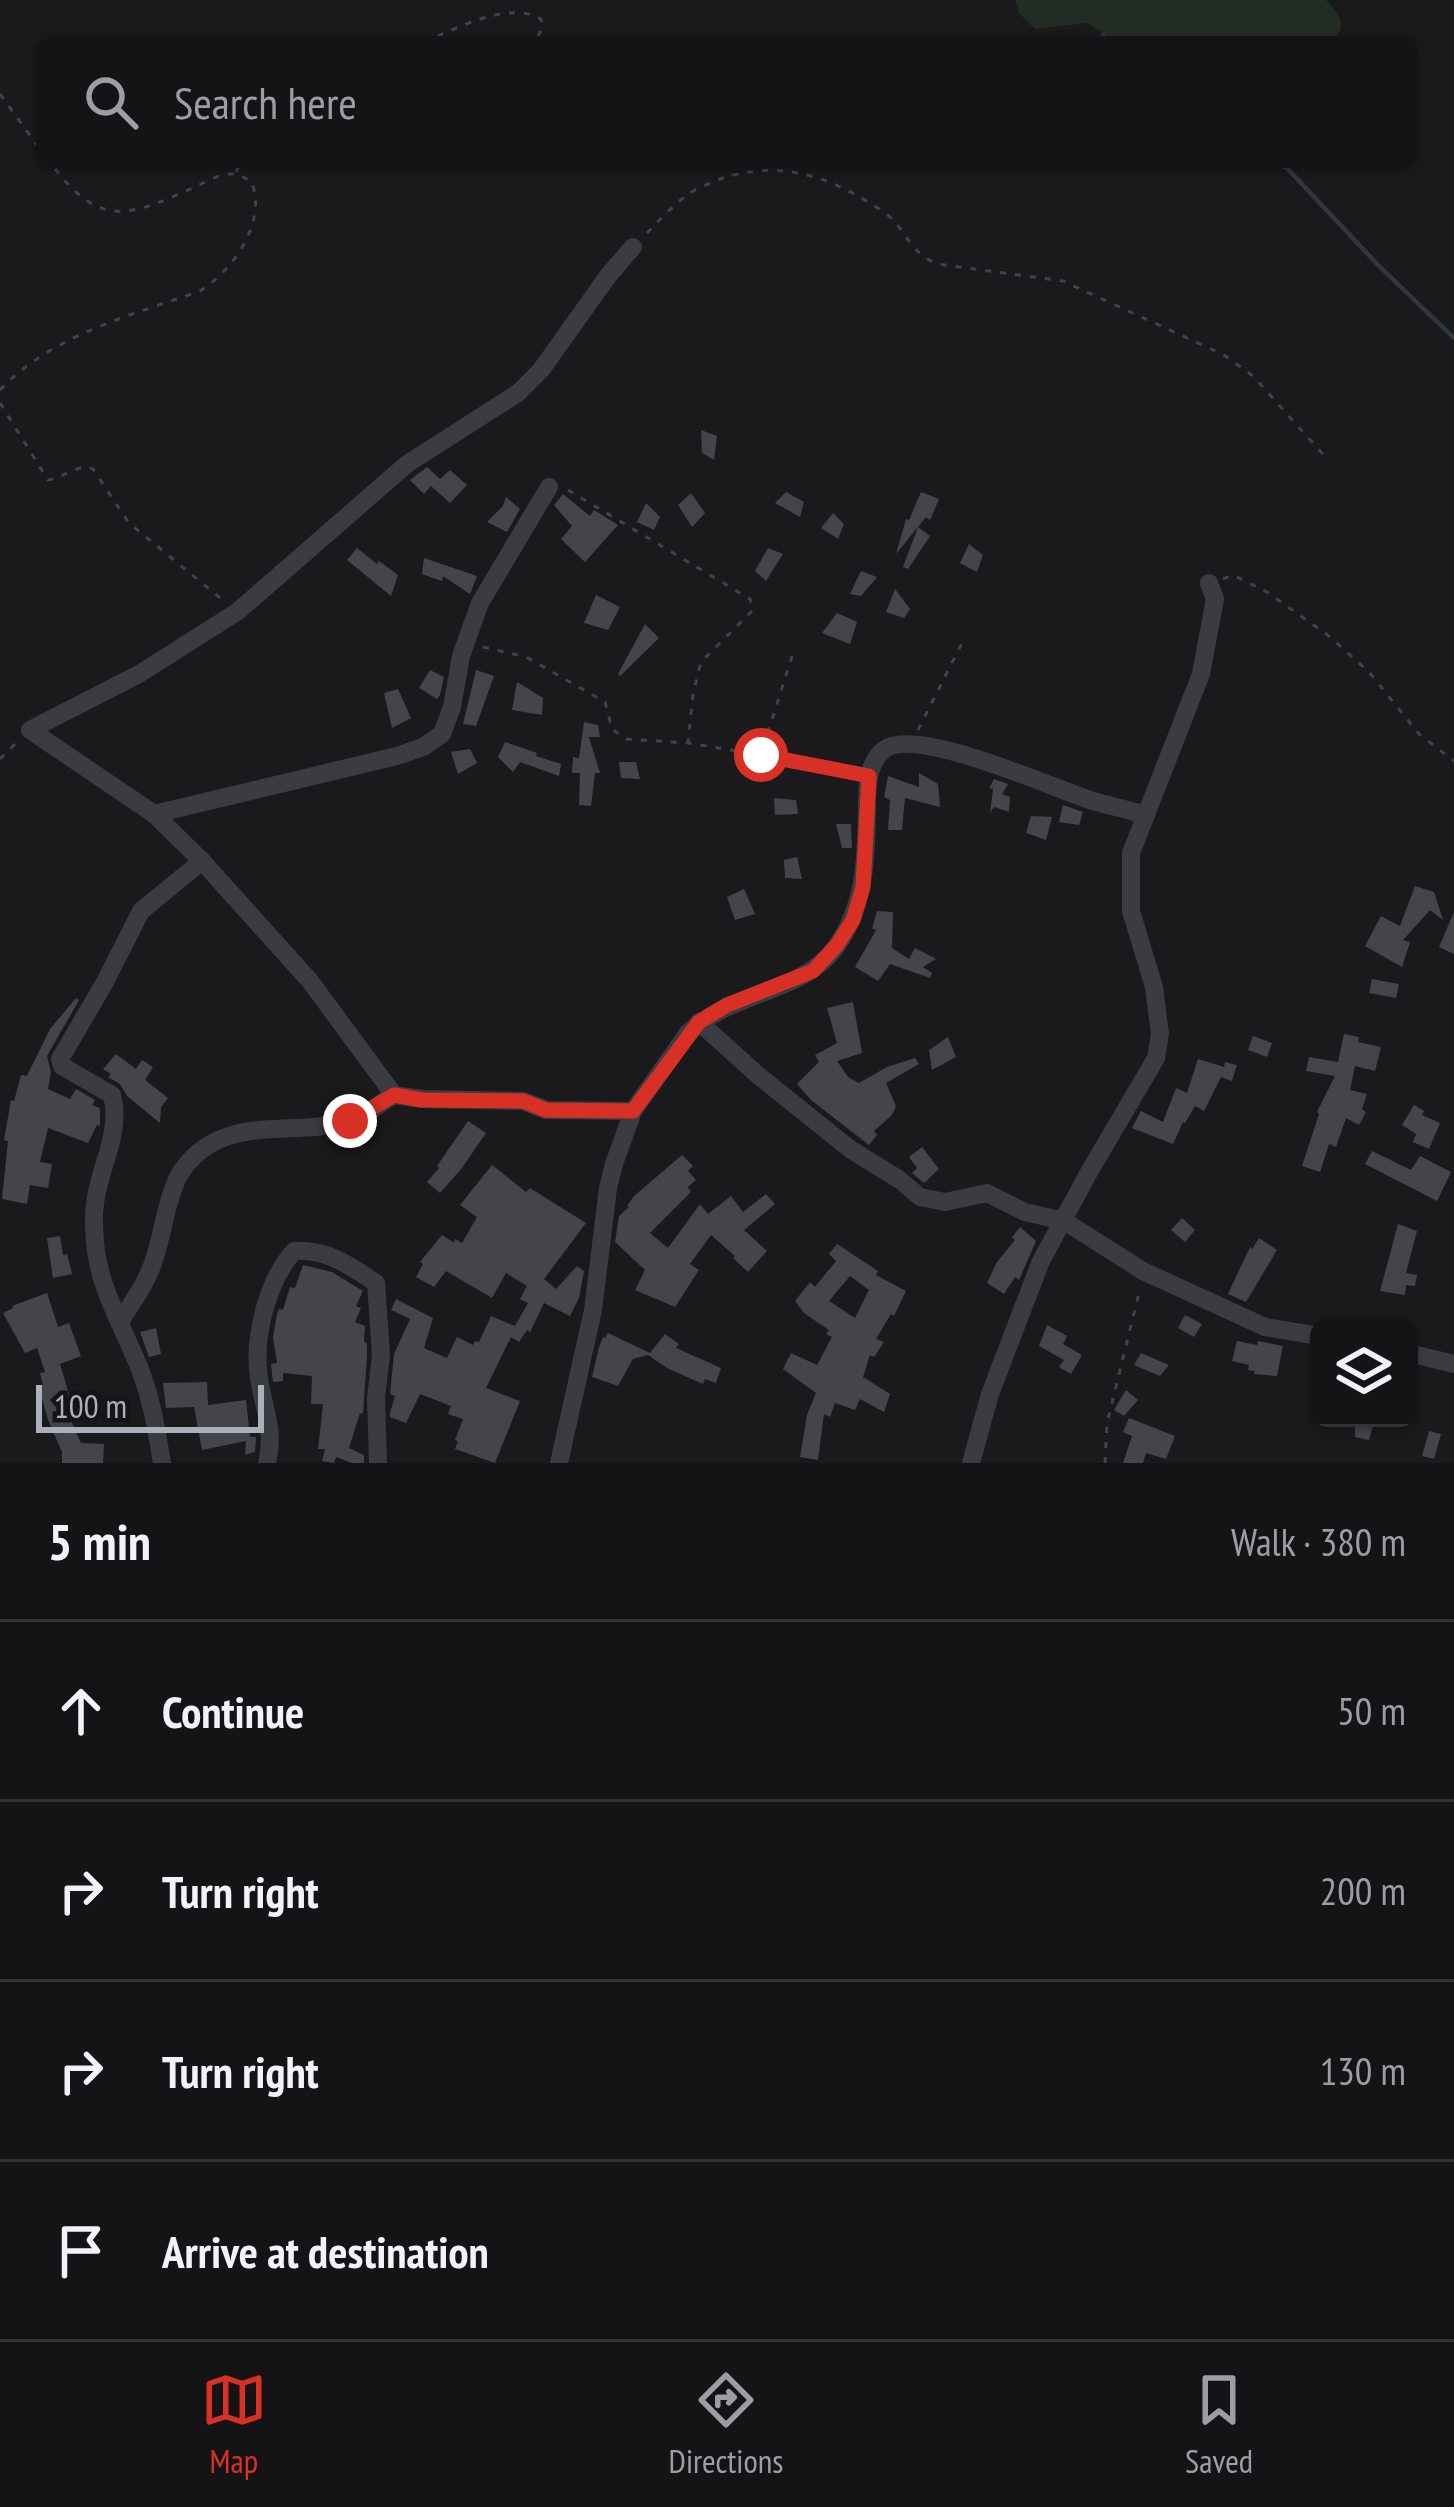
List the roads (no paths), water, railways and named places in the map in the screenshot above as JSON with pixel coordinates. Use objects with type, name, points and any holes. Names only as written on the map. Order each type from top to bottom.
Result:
[{"type":"street","points":[[394,1095],[310,982],[202,861],[154,814],[30,730],[139,674],[237,613],[406,464],[518,393],[542,370],[608,275],[633,248]]},
{"type":"street","points":[[154,814],[397,757],[442,734],[480,603],[549,487]]},
{"type":"street","points":[[971,1463],[990,1394],[1041,1261],[1156,1058],[1160,1034],[1154,987],[1131,911],[1131,853],[1201,674],[1215,599],[1210,583]]},
{"type":"street","points":[[559,1463],[593,1310],[608,1188],[633,1111],[699,1022],[727,1005],[813,971],[837,945],[853,920],[863,887],[869,776],[884,749],[912,743],[1146,815]]},
{"type":"street","points":[[162,1463],[142,1375],[108,1295],[95,1246],[95,1204],[116,1122],[115,1105],[112,1096],[62,1066],[60,1059],[141,911],[202,861]]},
{"type":"street","points":[[699,1022],[850,1149],[920,1197],[945,1202],[988,1193],[1025,1212],[1064,1221],[1143,1271],[1265,1327],[1310,1334]]},
{"type":"street","points":[[119,1322],[154,1262],[182,1170],[224,1137],[256,1129],[350,1121],[394,1095],[422,1100],[523,1101],[546,1110],[633,1111]]},
{"type":"street","points":[[267,1463],[273,1439],[257,1370],[264,1307],[283,1263],[294,1251],[315,1250],[376,1283],[381,1355],[376,1399],[378,1463]]},
{"type":"street","points":[[1418,1356],[1454,1364]]},
{"type":"waterway","points":[[1287,168],[1454,338]]}]
